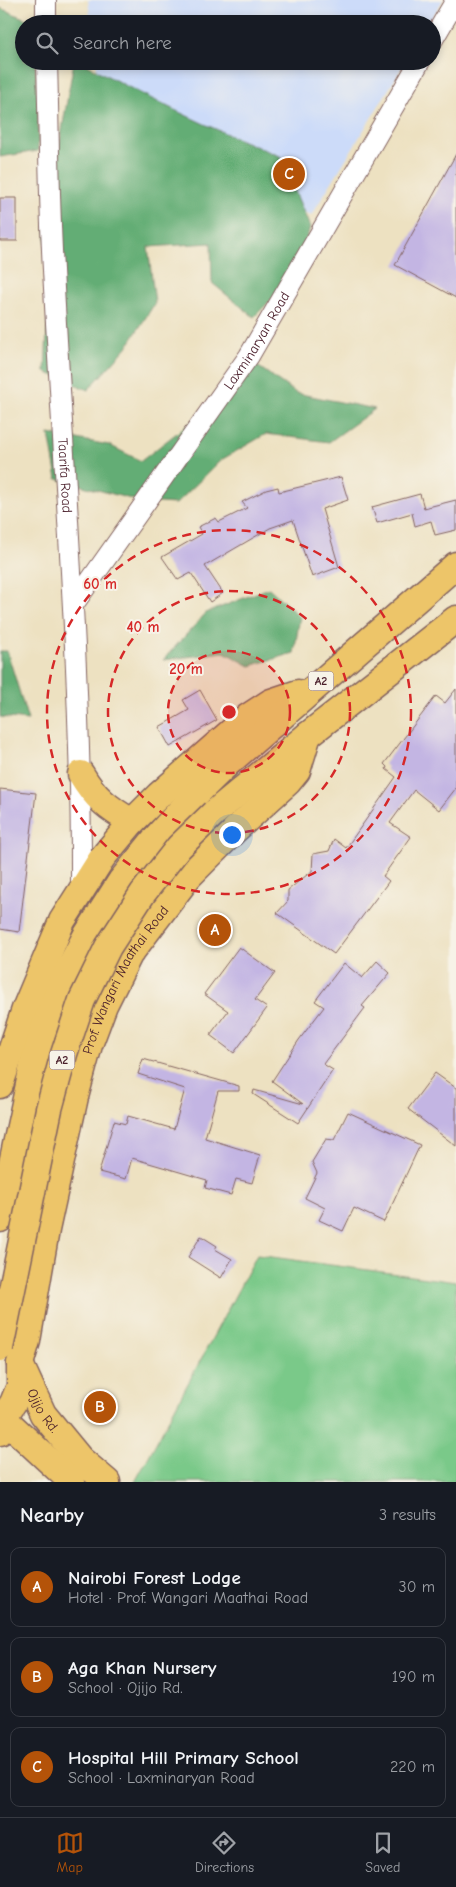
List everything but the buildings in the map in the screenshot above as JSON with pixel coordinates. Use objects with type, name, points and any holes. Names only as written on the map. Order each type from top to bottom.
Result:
[{"type":"main road","name":"A2","points":[[0,1219],[42,1031],[62,982],[86,936],[122,881],[154,839],[227,764],[456,565]]},
{"type":"main road","name":"Prof. Wangari Maathai Road","points":[[0,1348],[49,1109],[64,1054],[82,1000],[108,947],[143,893],[179,848],[214,813],[308,735],[456,619]]},
{"type":"main road","points":[[0,1085],[25,1009],[62,920],[102,858],[132,822],[159,795],[248,717],[271,702],[314,687]]},
{"type":"main road","name":"Prof. Wangari Maathai Road","points":[[20,1364],[27,1341],[46,1230],[75,1096],[89,1045],[104,1005],[129,955],[189,876],[235,830],[288,782],[297,771],[308,735]]},
{"type":"main road","points":[[81,774],[97,798],[106,806],[132,822]]},
{"type":"main road","name":"Ojijo Rd.","points":[[0,1327],[13,1343],[20,1364],[43,1414],[80,1459],[107,1482]]},
{"type":"main road","points":[[20,1364],[20,1386],[13,1403],[1,1423],[72,1482]]},
{"type":"street","points":[[46,0],[46,15]]},
{"type":"street","points":[[441,26],[456,0]]},
{"type":"street","name":"Taarifa Road","points":[[47,70],[53,268],[81,774],[81,890]]},
{"type":"street","name":"Laxminaryan Road","points":[[73,606],[249,356],[415,70]]},
{"type":"shaded area","points":[[88,0],[443,0],[434,15],[90,15]]},
{"type":"shaded area","points":[[97,70],[400,70],[311,216],[99,87]]},
{"type":"green space","points":[[0,8],[17,15],[15,15],[15,70],[36,70],[38,151],[0,157]]},
{"type":"green space","points":[[72,70],[97,70],[204,124],[280,156],[310,227],[297,274],[254,317],[212,283],[211,243],[148,247],[155,303],[127,347],[88,390],[45,372],[49,289],[45,227]]},
{"type":"green space","points":[[246,358],[296,393],[375,409],[329,442],[266,434],[221,460],[176,504],[142,502],[57,479],[49,434],[109,445],[141,461],[192,421]]},
{"type":"green space","points":[[269,588],[300,617],[294,653],[250,666],[224,652],[163,660],[206,613]]},
{"type":"green space","points":[[0,651],[7,651],[28,720],[0,717]]},
{"type":"green space","points":[[257,1255],[456,1282],[456,1482],[135,1482]]},
{"type":"place","name":"Hospital Hill Primary School","points":[[289,174]]},
{"type":"place","name":"Nairobi Forest Lodge","points":[[215,930]]},
{"type":"place","name":"Aga Khan Nursery","points":[[100,1407]]}]
